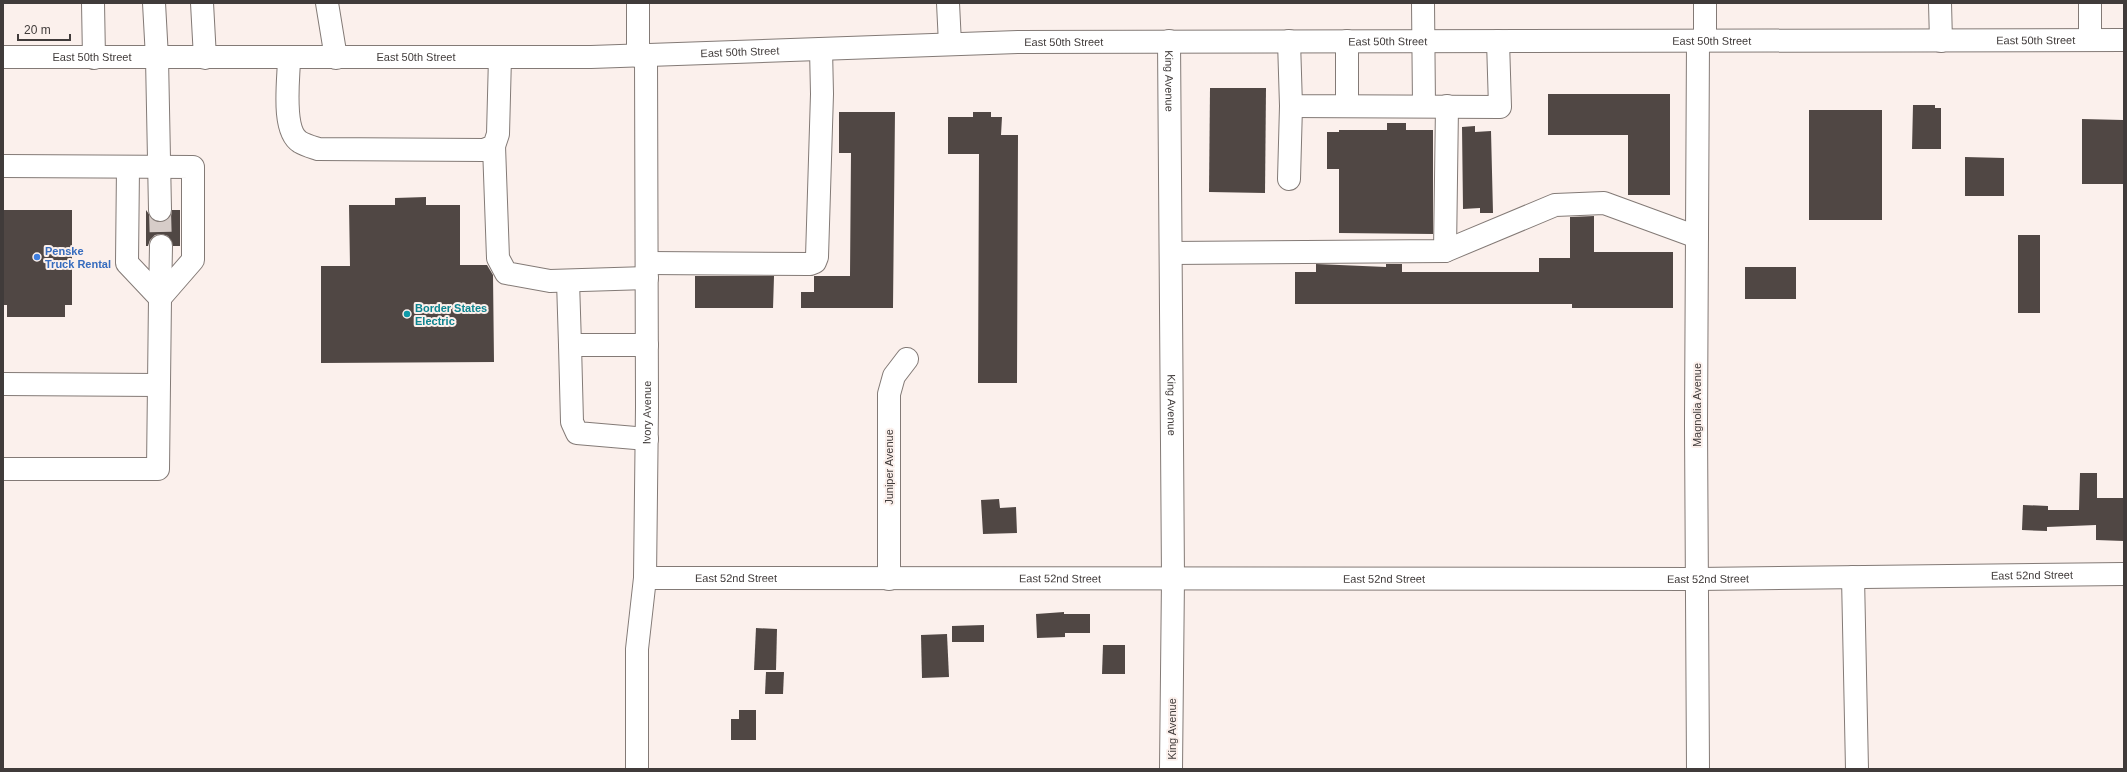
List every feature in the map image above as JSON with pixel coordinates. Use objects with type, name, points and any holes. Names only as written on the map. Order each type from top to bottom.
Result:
[{"type":"street","points":[[93,3],[94,58]]},
{"type":"street","points":[[154,3],[157,58],[160,210]]},
{"type":"street","points":[[202,3],[205,58]]},
{"type":"street","points":[[327,3],[336,58]]},
{"type":"street","name":"Ivory Avenue","points":[[637,769],[637,649],[645,578],[648,345],[642,56],[638,3]]},
{"type":"street","points":[[948,3],[950,44]]},
{"type":"street","points":[[1423,3],[1424,106]]},
{"type":"street","name":"Magnolia Avenue","points":[[1698,769],[1697,237],[1701,41],[1705,3]]},
{"type":"street","points":[[1940,3],[1940,41]]},
{"type":"street","points":[[2090,3],[2090,40]]},
{"type":"street","name":"East 50th Street","points":[[3,57],[336,58],[642,56],[950,44],[1169,41],[2124,40]]},
{"type":"street","name":"King Avenue","points":[[1169,41],[1173,578],[1172,769]]},
{"type":"street","points":[[1289,41],[1291,106],[1289,179]]},
{"type":"street","points":[[1347,41],[1347,105]]},
{"type":"street","points":[[1291,106],[1347,105],[1500,107],[1498,41]]},
{"type":"street","points":[[500,57],[498,134],[494,146],[498,258],[506,273],[550,281],[568,281],[647,271],[810,264],[816,262],[822,94],[820,49]]},
{"type":"street","points":[[289,58],[288,117],[291,132],[299,142],[318,149],[484,150],[494,146]]},
{"type":"street","points":[[1445,251],[1447,106]]},
{"type":"street","points":[[3,166],[193,167],[193,260],[160,298]]},
{"type":"street","points":[[128,167],[127,262],[160,298]]},
{"type":"street","points":[[1170,253],[1445,251],[1555,205],[1604,203],[1697,237]]},
{"type":"street","points":[[3,469],[158,469],[161,246]]},
{"type":"street","points":[[568,281],[572,422],[577,433],[647,439]]},
{"type":"street","points":[[570,345],[648,345]]},
{"type":"street","name":"Juniper Avenue","points":[[889,580],[889,394],[894,376],[907,359]]},
{"type":"street","points":[[3,384],[158,385]]},
{"type":"street","name":"East 52nd Street","points":[[645,578],[889,580],[1173,578],[1697,579],[2124,574]]},
{"type":"street","points":[[1853,577],[1857,769]]},
{"type":"building","points":[[1210,88],[1266,88],[1265,193],[1209,192]]},
{"type":"building","points":[[1548,94],[1670,94],[1670,195],[1628,195],[1628,135],[1548,135]]},
{"type":"building","points":[[1913,105],[1935,105],[1935,108],[1941,108],[1941,149],[1912,149]]},
{"type":"building","points":[[1809,110],[1882,110],[1882,220],[1809,220]]},
{"type":"building","points":[[839,112],[895,112],[893,308],[801,308],[801,292],[814,292],[814,276],[850,276],[851,153],[839,153]]},
{"type":"building","points":[[973,112],[991,112],[991,117],[1002,117],[1001,135],[1018,135],[1017,383],[978,383],[979,154],[948,154],[948,117],[973,117]]},
{"type":"building","points":[[2082,119],[2123,120],[2123,184],[2082,184]]},
{"type":"building","points":[[1387,123],[1406,123],[1406,130],[1433,130],[1433,234],[1339,233],[1339,169],[1327,169],[1327,132],[1339,132],[1339,130],[1387,130]]},
{"type":"building","points":[[1475,126],[1475,132],[1491,131],[1493,213],[1480,213],[1480,208],[1463,209],[1462,127]]},
{"type":"building","points":[[1965,157],[2004,158],[2004,196],[1965,196]]},
{"type":"building","name":"Border States Electric","points":[[426,197],[426,205],[460,205],[460,265],[487,265],[493,275],[494,362],[321,363],[321,266],[350,266],[349,205],[395,205],[395,198]]},
{"type":"building","name":"Penske Truck Rental","points":[[3,210],[72,210],[72,305],[65,305],[65,317],[7,317],[7,305],[3,305]]},
{"type":"building","points":[[146,210],[154,221],[160,222],[167,220],[171,216],[172,210],[180,210],[180,246],[173,246],[168,236],[161,234],[155,235],[150,240],[148,246],[146,246]]},
{"type":"building","points":[[1594,216],[1594,252],[1673,252],[1673,308],[1572,308],[1572,304],[1295,304],[1295,272],[1316,272],[1316,264],[1386,267],[1386,264],[1402,264],[1402,272],[1539,272],[1539,258],[1570,258],[1570,217]]},
{"type":"building","points":[[2018,235],[2040,235],[2040,313],[2018,313]]},
{"type":"building","points":[[1745,267],[1796,267],[1796,299],[1745,299]]},
{"type":"building","points":[[695,276],[774,276],[773,308],[695,308]]},
{"type":"building","points":[[2080,473],[2097,473],[2097,498],[2124,498],[2124,541],[2096,540],[2096,525],[2047,527],[2047,531],[2022,530],[2023,505],[2048,506],[2048,510],[2079,510]]},
{"type":"building","points":[[999,499],[1000,508],[1016,507],[1017,533],[983,534],[981,500]]},
{"type":"building","points":[[1064,612],[1064,614],[1090,614],[1090,633],[1065,633],[1065,637],[1037,638],[1036,614]]},
{"type":"building","points":[[984,625],[984,642],[952,642],[952,626]]},
{"type":"building","points":[[756,628],[777,629],[776,670],[754,670]]},
{"type":"building","points":[[947,634],[949,677],[922,678],[921,635]]},
{"type":"building","points":[[1103,645],[1125,645],[1125,674],[1102,674]]},
{"type":"building","points":[[766,672],[784,672],[783,694],[765,694]]},
{"type":"building","points":[[739,710],[756,710],[756,740],[731,740],[731,719],[739,719]]},
{"type":"tunnel","points":[[160,210],[161,246]]},
{"type":"place","name":"Penske Truck Rental","points":[[37,257]]},
{"type":"place","name":"Border States Electric","points":[[407,314]]}]
